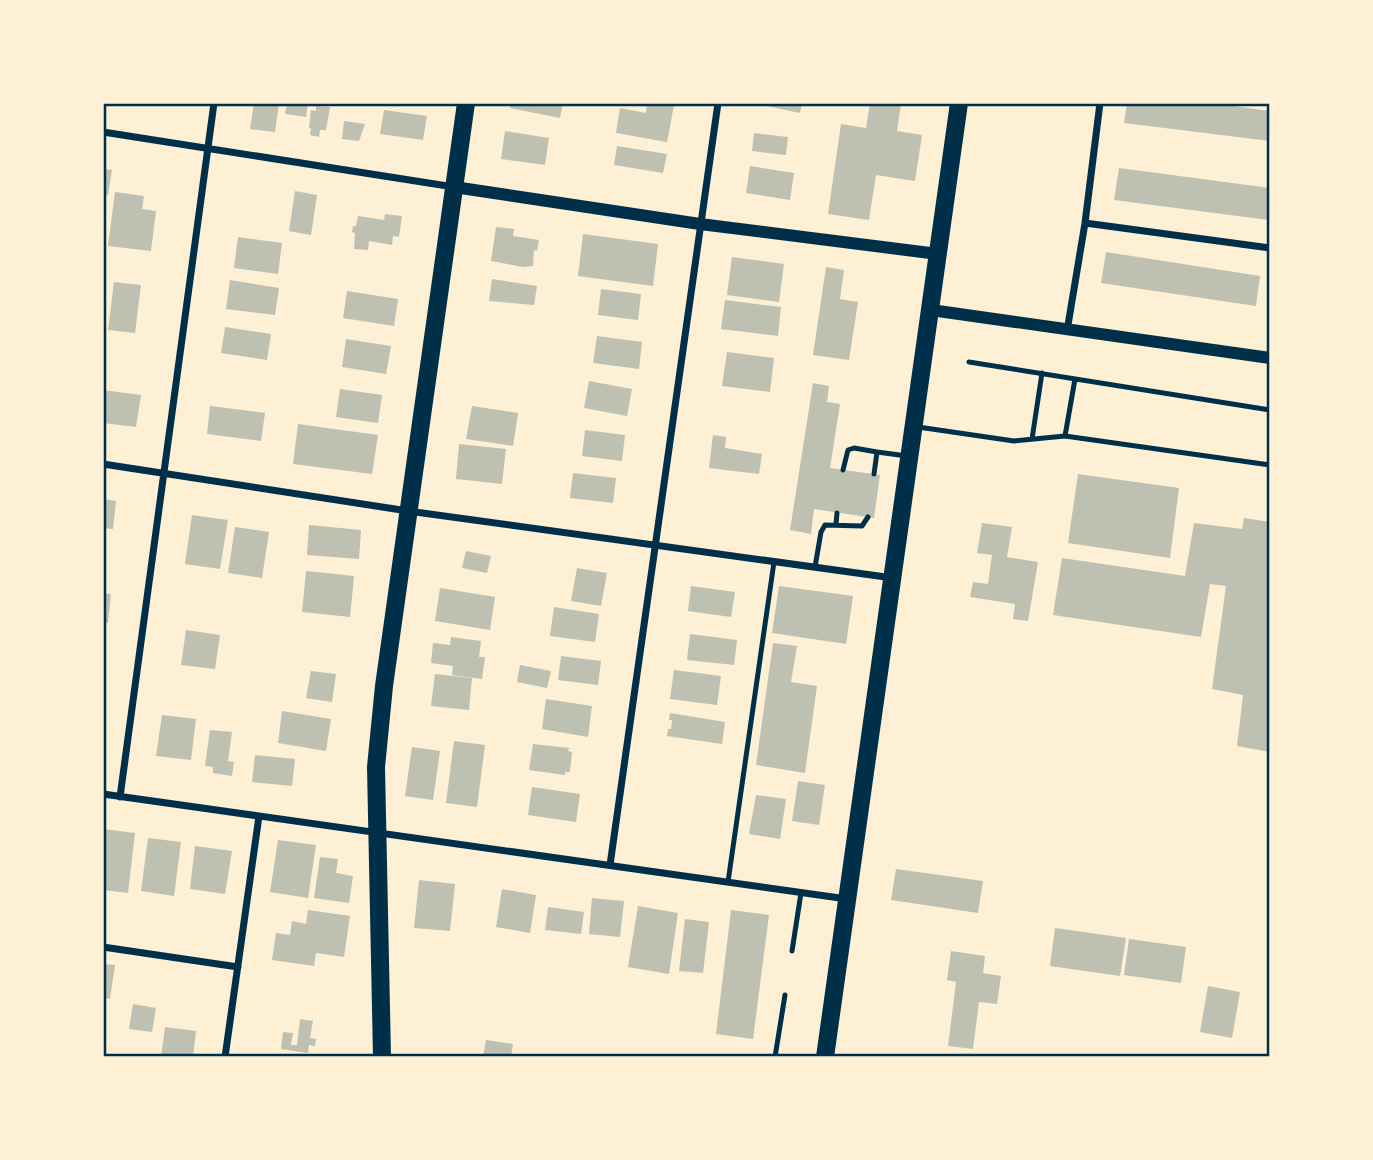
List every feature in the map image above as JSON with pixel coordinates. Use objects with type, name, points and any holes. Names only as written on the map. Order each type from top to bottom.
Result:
[{"type":"main road","points":[[382,1057],[377,754],[408,510],[466,103]]},
{"type":"main road","points":[[825,1057],[959,103]]},
{"type":"street","points":[[120,797],[214,103]]},
{"type":"street","points":[[611,865],[718,103]]},
{"type":"street","points":[[1066,331],[1086,223],[1100,103]]},
{"type":"street","points":[[103,132],[700,224],[938,254]]},
{"type":"street","points":[[1086,223],[1270,248]]},
{"type":"street","points":[[931,310],[1270,358]]},
{"type":"street","points":[[103,464],[894,578]]},
{"type":"street","points":[[103,794],[848,899]]},
{"type":"street","points":[[225,1057],[259,816]]},
{"type":"street","points":[[103,947],[238,967]]},
{"type":"lane","points":[[969,362],[1270,410]]},
{"type":"lane","points":[[1032,439],[1042,373]]},
{"type":"lane","points":[[1066,436],[1075,379]]},
{"type":"lane","points":[[915,426],[1014,441],[1066,436],[1270,464]]},
{"type":"lane","points":[[844,470],[848,450],[854,448],[910,457]]},
{"type":"lane","points":[[874,474],[877,452]]},
{"type":"lane","points":[[836,524],[837,513]]},
{"type":"lane","points":[[815,567],[821,532],[825,526],[862,526],[868,517]]},
{"type":"lane","points":[[728,882],[774,562]]},
{"type":"lane","points":[[792,951],[801,893]]},
{"type":"lane","points":[[775,1057],[785,995]]},
{"type":"building","points":[[254,103],[279,103],[275,132],[250,129]]},
{"type":"building","points":[[287,103],[308,103],[306,117],[285,114]]},
{"type":"building","points":[[511,103],[563,103],[560,118],[510,108]]},
{"type":"building","points":[[647,103],[674,105],[667,142],[616,133],[620,108],[646,113]]},
{"type":"building","points":[[752,103],[802,103],[800,113]]},
{"type":"building","points":[[870,103],[901,103],[897,131],[922,135],[915,181],[876,175],[869,220],[828,214],[841,124],[866,128]]},
{"type":"building","points":[[1127,103],[1211,103],[1270,111],[1270,141],[1124,123]]},
{"type":"building","points":[[316,106],[330,107],[326,130],[320,130],[319,137],[310,135],[309,128],[311,110],[316,111]]},
{"type":"building","points":[[384,110],[427,116],[423,140],[380,134]]},
{"type":"building","points":[[344,121],[365,124],[359,141],[342,139]]},
{"type":"building","points":[[505,131],[549,138],[545,165],[501,159]]},
{"type":"building","points":[[754,133],[788,137],[786,155],[752,151]]},
{"type":"building","points":[[617,146],[667,154],[663,173],[614,165]]},
{"type":"building","points":[[750,166],[794,173],[790,200],[746,193]]},
{"type":"building","points":[[1119,168],[1270,188],[1269,220],[1114,200]]},
{"type":"building","points":[[103,169],[112,170],[108,195],[103,195]]},
{"type":"building","points":[[295,191],[317,195],[311,235],[289,231]]},
{"type":"building","points":[[115,192],[144,196],[142,209],[156,211],[151,251],[108,246]]},
{"type":"building","points":[[385,214],[402,216],[399,237],[393,236],[392,245],[369,241],[368,250],[354,249],[355,233],[352,232],[358,216],[384,220]]},
{"type":"building","points":[[496,227],[514,229],[513,236],[539,240],[537,251],[534,250],[533,266],[523,267],[491,261]]},
{"type":"building","points":[[583,234],[658,244],[653,286],[578,276]]},
{"type":"building","points":[[238,237],[282,243],[278,274],[234,268]]},
{"type":"building","points":[[1106,252],[1260,276],[1256,306],[1101,283]]},
{"type":"building","points":[[732,257],[784,264],[779,302],[727,295]]},
{"type":"building","points":[[826,267],[844,270],[840,299],[858,302],[849,360],[813,355]]},
{"type":"building","points":[[492,279],[537,286],[534,305],[489,301]]},
{"type":"building","points":[[230,280],[279,288],[275,315],[226,309]]},
{"type":"building","points":[[114,282],[141,285],[135,333],[108,330]]},
{"type":"building","points":[[601,289],[641,294],[638,320],[598,315]]},
{"type":"building","points":[[347,291],[398,299],[394,326],[343,318]]},
{"type":"building","points":[[725,300],[781,307],[778,336],[721,329]]},
{"type":"building","points":[[225,327],[271,334],[267,360],[221,353]]},
{"type":"building","points":[[597,336],[642,342],[639,369],[593,363]]},
{"type":"building","points":[[346,339],[391,346],[386,374],[342,367]]},
{"type":"building","points":[[727,352],[774,358],[770,392],[722,386]]},
{"type":"building","points":[[589,381],[632,389],[627,416],[584,408]]},
{"type":"building","points":[[813,383],[829,386],[827,402],[840,404],[830,468],[880,475],[874,518],[814,509],[811,534],[790,530]]},
{"type":"building","points":[[340,389],[382,395],[378,423],[336,417]]},
{"type":"building","points":[[103,390],[141,395],[136,427],[103,423]]},
{"type":"building","points":[[210,406],[265,413],[261,441],[207,434]]},
{"type":"building","points":[[472,406],[518,413],[513,446],[466,439]]},
{"type":"building","points":[[298,424],[378,435],[372,474],[293,464]]},
{"type":"building","points":[[585,430],[625,435],[622,461],[582,456]]},
{"type":"building","points":[[713,435],[726,437],[725,448],[762,454],[759,474],[709,468]]},
{"type":"building","points":[[459,444],[506,449],[502,484],[456,479]]},
{"type":"building","points":[[573,473],[616,478],[613,503],[570,498]]},
{"type":"building","points":[[1078,474],[1179,488],[1170,558],[1068,543]]},
{"type":"building","points":[[103,499],[116,501],[113,529],[103,528]]},
{"type":"building","points":[[192,515],[228,520],[220,569],[185,564]]},
{"type":"building","points":[[1244,518],[1270,522],[1270,752],[1237,746],[1243,695],[1212,689],[1226,586],[1210,584],[1201,637],[1053,615],[1062,558],[1185,576],[1194,523],[1242,529]]},
{"type":"building","points":[[982,523],[1012,527],[1007,557],[1038,562],[1028,621],[1013,619],[1015,604],[970,597],[973,582],[988,584],[992,555],[977,553]]},
{"type":"building","points":[[309,525],[361,530],[359,559],[307,555]]},
{"type":"building","points":[[235,527],[269,532],[262,578],[228,573]]},
{"type":"building","points":[[466,551],[491,556],[487,573],[462,568]]},
{"type":"building","points":[[577,568],[607,573],[601,606],[571,601]]},
{"type":"building","points":[[306,571],[354,576],[350,617],[302,612]]},
{"type":"building","points":[[691,586],[735,592],[731,617],[688,611]]},
{"type":"building","points":[[779,586],[853,596],[846,644],[772,633]]},
{"type":"building","points":[[440,588],[495,597],[490,630],[435,621]]},
{"type":"building","points":[[103,593],[111,594],[108,623],[103,622]]},
{"type":"building","points":[[554,607],[599,614],[595,642],[550,636]]},
{"type":"building","points":[[186,630],[220,635],[215,669],[181,665]]},
{"type":"building","points":[[690,634],[737,640],[734,665],[687,660]]},
{"type":"building","points":[[451,637],[481,641],[479,657],[485,657],[482,679],[452,675],[453,666],[431,663],[433,643],[450,645]]},
{"type":"building","points":[[773,643],[797,646],[791,682],[817,686],[805,773],[756,765]]},
{"type":"building","points":[[561,656],[601,661],[598,685],[558,680]]},
{"type":"building","points":[[520,665],[551,671],[547,688],[517,682]]},
{"type":"building","points":[[674,670],[721,676],[717,705],[670,699]]},
{"type":"building","points":[[311,671],[336,674],[332,702],[306,698]]},
{"type":"building","points":[[435,674],[472,678],[469,710],[431,706]]},
{"type":"building","points":[[546,699],[592,706],[588,737],[542,729]]},
{"type":"building","points":[[282,711],[331,719],[326,751],[278,743]]},
{"type":"building","points":[[670,713],[725,722],[722,744],[667,736],[668,729],[671,729]]},
{"type":"building","points":[[162,715],[196,719],[191,760],[156,756]]},
{"type":"building","points":[[210,730],[232,732],[228,761],[234,762],[232,776],[213,773],[213,767],[205,766]]},
{"type":"building","points":[[454,741],[485,745],[477,807],[446,803]]},
{"type":"building","points":[[533,744],[569,748],[568,751],[572,752],[570,772],[565,772],[565,775],[529,770]]},
{"type":"building","points":[[412,747],[440,751],[433,800],[405,796]]},
{"type":"building","points":[[255,755],[295,759],[292,786],[252,782]]},
{"type":"building","points":[[798,781],[825,785],[819,825],[792,821]]},
{"type":"building","points":[[532,787],[580,794],[576,822],[528,815]]},
{"type":"building","points":[[756,795],[786,799],[780,839],[749,834]]},
{"type":"building","points":[[103,829],[135,833],[128,893],[103,890]]},
{"type":"building","points":[[148,838],[181,842],[174,896],[141,891]]},
{"type":"building","points":[[278,840],[316,845],[308,898],[270,892]]},
{"type":"building","points":[[195,846],[232,851],[225,894],[190,889]]},
{"type":"building","points":[[320,857],[338,859],[336,873],[353,876],[349,903],[314,898]]},
{"type":"building","points":[[896,869],[983,881],[978,913],[891,900]]},
{"type":"building","points":[[419,880],[455,884],[450,931],[414,928]]},
{"type":"building","points":[[502,889],[536,895],[530,933],[496,927]]},
{"type":"building","points":[[592,898],[624,901],[620,937],[589,934]]},
{"type":"building","points":[[638,906],[678,913],[669,974],[628,967]]},
{"type":"building","points":[[548,907],[584,912],[581,934],[545,930]]},
{"type":"building","points":[[308,910],[350,916],[344,957],[316,953],[314,966],[272,960],[276,933],[290,935],[292,921],[306,924]]},
{"type":"building","points":[[731,910],[769,915],[753,1039],[716,1034]]},
{"type":"building","points":[[685,919],[709,922],[703,973],[679,971]]},
{"type":"building","points":[[1055,928],[1126,938],[1120,976],[1050,966]]},
{"type":"building","points":[[1129,939],[1186,947],[1181,983],[1124,975]]},
{"type":"building","points":[[951,951],[985,956],[983,973],[1001,976],[997,1004],[979,1002],[973,1049],[948,1046],[956,982],[947,980]]},
{"type":"building","points":[[103,964],[115,965],[110,999],[103,998]]},
{"type":"building","points":[[1208,986],[1240,992],[1232,1038],[1200,1032]]},
{"type":"building","points":[[133,1004],[156,1008],[152,1032],[129,1029]]},
{"type":"building","points":[[300,1019],[313,1021],[310,1038],[316,1039],[315,1046],[309,1045],[308,1053],[281,1049],[283,1032],[293,1033],[291,1045],[297,1045]]},
{"type":"building","points":[[165,1027],[196,1031],[193,1057],[161,1057]]},
{"type":"building","points":[[486,1040],[513,1044],[511,1057],[483,1057]]}]
